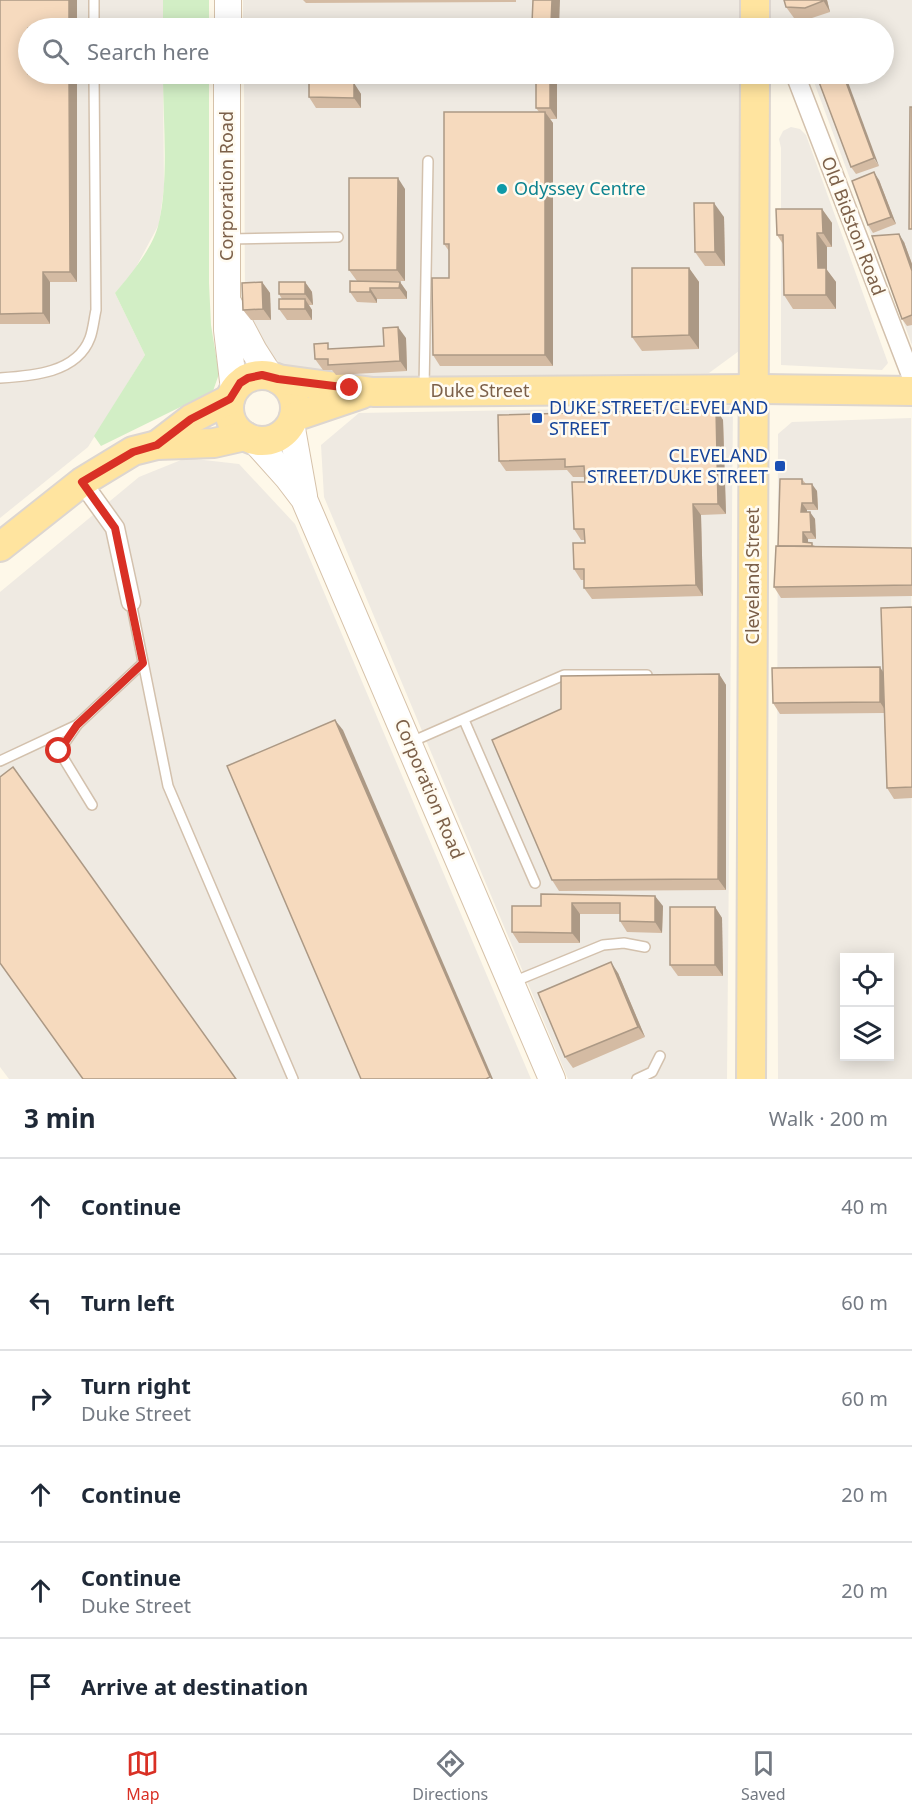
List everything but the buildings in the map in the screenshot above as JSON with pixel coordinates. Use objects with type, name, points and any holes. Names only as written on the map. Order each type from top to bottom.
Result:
[{"type":"main road","points":[[228,0],[228,18]]},
{"type":"main road","points":[[755,0],[755,18]]},
{"type":"main road","name":"Corporation Road","points":[[227,84],[227,330],[232,395]]},
{"type":"main road","name":"Cleveland Street","points":[[751,1079],[755,84]]},
{"type":"main road","name":"Corporation Road","points":[[227,298],[254,351],[274,377]]},
{"type":"main road","points":[[0,547],[82,482],[133,452],[157,445],[214,443],[249,437],[262,440],[274,438],[283,433],[292,420],[295,407],[292,394],[286,385],[274,377],[248,378],[232,395],[191,419],[157,445]]},
{"type":"main road","name":"Duke Street","points":[[274,377],[373,392],[754,389],[912,392]]},
{"type":"main road","name":"Duke Street","points":[[292,420],[345,399],[373,392]]},
{"type":"main road","points":[[232,395],[229,409],[232,420],[238,429],[249,437]]},
{"type":"main road","name":"Corporation Road","points":[[292,420],[304,500]]},
{"type":"main road","name":"Corporation Road","points":[[249,437],[288,478],[304,500],[552,1079]]},
{"type":"street","name":"Old Bidston Road","points":[[799,84],[912,378]]},
{"type":"street","points":[[82,482],[115,528],[131,602]]},
{"type":"lane","points":[[94,0],[94,18]]},
{"type":"lane","points":[[0,378],[28,377],[57,369],[78,358],[90,339],[96,310],[94,84]]},
{"type":"lane","points":[[424,392],[428,161]]},
{"type":"lane","points":[[227,239],[338,237]]},
{"type":"lane","points":[[131,602],[168,786],[293,1079]]},
{"type":"lane","points":[[92,805],[59,751],[77,725],[143,663]]},
{"type":"lane","points":[[409,743],[564,675],[661,675]]},
{"type":"lane","points":[[464,720],[535,883]]},
{"type":"lane","points":[[0,761],[77,725]]},
{"type":"lane","points":[[511,983],[603,945],[624,943],[645,947]]},
{"type":"lane","points":[[637,1079],[652,1072],[660,1056]]},
{"type":"shaded area","points":[[0,0],[163,0],[163,18],[18,18],[18,84],[163,84],[164,188],[159,224],[134,271],[115,293],[145,355],[88,447],[0,518]]},
{"type":"shaded area","points":[[243,0],[739,0],[739,18],[243,18]]},
{"type":"shaded area","points":[[768,0],[912,0],[912,345],[815,84],[894,84],[894,18],[767,18]]},
{"type":"shaded area","points":[[244,84],[739,84],[739,351],[709,373],[322,379],[287,368],[270,355],[245,307]]},
{"type":"shaded area","points":[[791,127],[800,129],[806,135],[888,363],[882,370],[781,365],[781,148],[779,139],[783,131]]},
{"type":"shaded area","points":[[733,406],[727,1079],[568,1079],[324,497],[321,445],[359,413]]},
{"type":"shaded area","points":[[911,418],[912,1079],[778,1079],[778,434],[792,422]]},
{"type":"shaded area","points":[[186,458],[239,464],[295,524],[531,1079],[9,1079],[0,1067],[0,592],[139,477]]},
{"type":"green space","points":[[163,0],[209,0],[209,18],[163,18]]},
{"type":"green space","points":[[163,84],[209,84],[209,283],[211,325],[219,374],[213,391],[101,446],[94,436],[145,355],[115,293],[135,269],[156,231],[162,205],[165,168]]},
{"type":"place","name":"Odyssey Centre","points":[[502,189]]},
{"type":"place","name":"DUKE STREET/CLEVELAND STREET","points":[[537,418]]},
{"type":"place","name":"CLEVELAND STREET/DUKE STREET","points":[[780,466]]},
{"type":"route","points":[[59,751],[77,725],[143,663],[115,528],[82,482],[133,452],[157,445],[191,419],[230,399],[234,390],[248,378],[270,375],[278,379],[350,388]]}]
